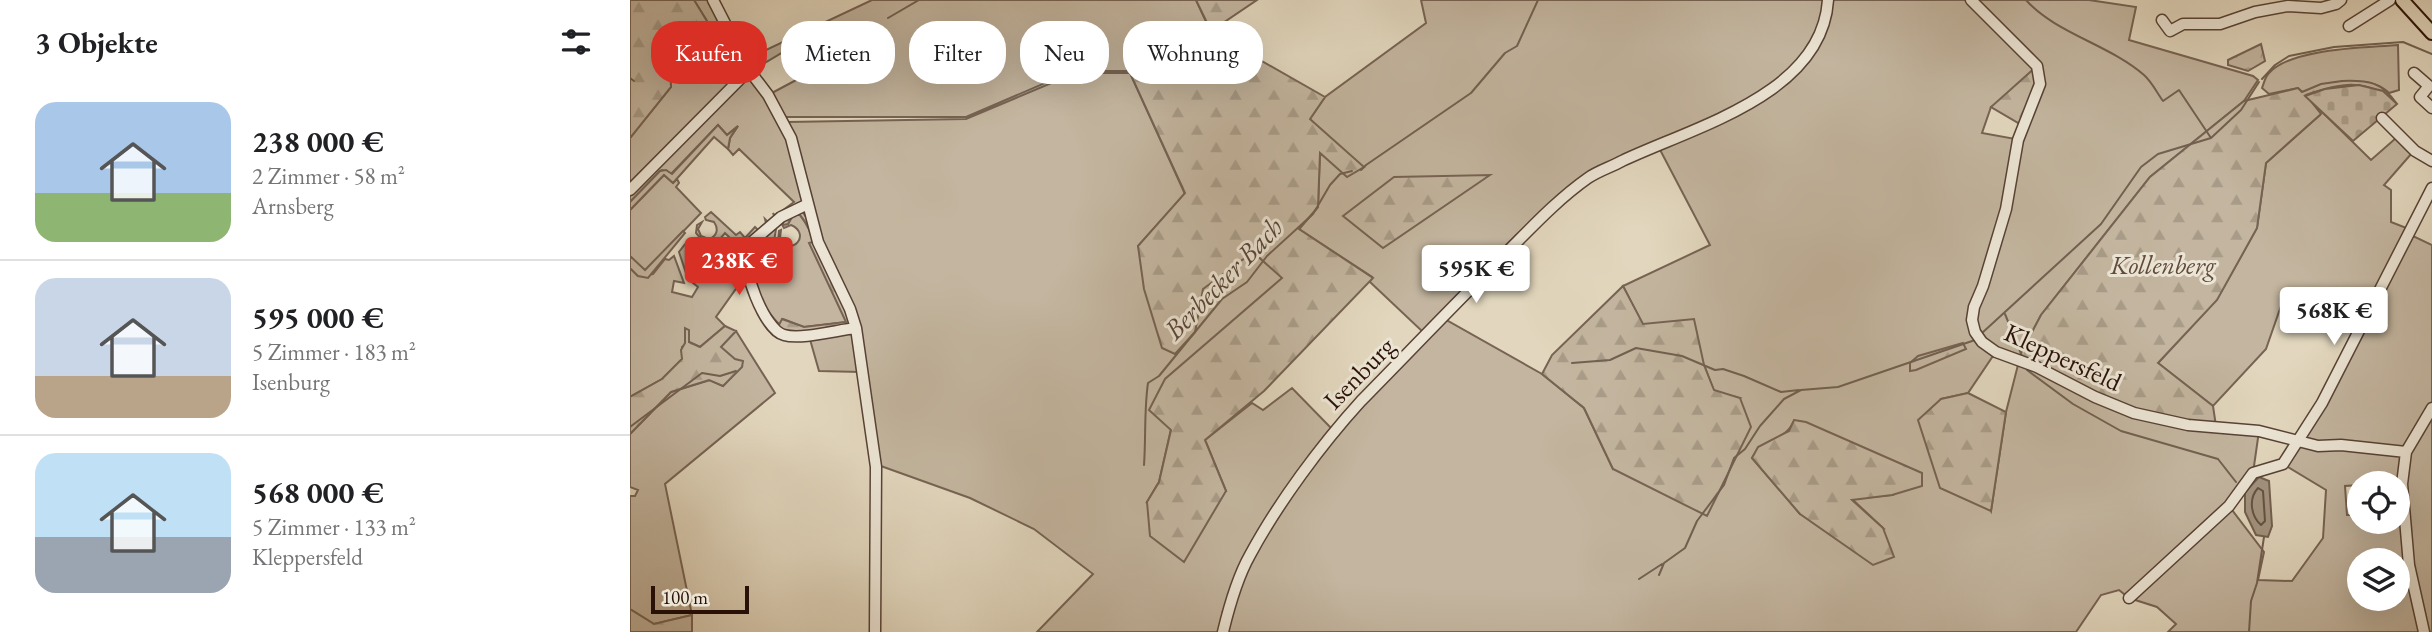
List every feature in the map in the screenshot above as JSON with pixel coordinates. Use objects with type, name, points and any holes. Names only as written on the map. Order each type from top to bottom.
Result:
[{"type":"main road","points":[[2402,0],[2432,33]]},
{"type":"street","points":[[713,0],[724,21]]},
{"type":"street","name":"Isenburg","points":[[1223,632],[1227,614],[1249,557],[1298,480],[1334,431],[1530,230],[1590,177],[1765,95],[1802,64],[1817,40],[1827,15],[1828,0]]},
{"type":"street","name":"Kleppersfeld","points":[[1971,0],[2036,66],[2040,84],[2018,139],[2006,209],[1974,307],[1972,320],[1975,332],[1982,342],[1996,352],[2037,367],[2095,397],[2134,413],[2188,425],[2259,431],[2318,446],[2353,446],[2406,452]]},
{"type":"street","points":[[2162,20],[2170,31],[2183,24],[2220,24],[2255,12],[2288,6],[2321,8],[2341,0]]},
{"type":"street","points":[[2348,26],[2390,0]]},
{"type":"street","points":[[2414,73],[2430,86],[2420,97],[2432,108]]},
{"type":"street","points":[[630,190],[735,84]]},
{"type":"street","points":[[760,84],[787,128],[823,256],[847,302],[856,328],[876,467],[875,632]]},
{"type":"street","points":[[2382,118],[2415,151],[2432,161]]},
{"type":"street","points":[[2129,598],[2229,506],[2253,473],[2283,464],[2322,403],[2432,188]]},
{"type":"street","points":[[808,204],[781,217],[746,247],[745,261],[750,284],[773,328],[780,335],[856,328]]},
{"type":"street","points":[[2424,632],[2405,542],[2402,484],[2406,452],[2432,408]]},
{"type":"green space","points":[[630,0],[694,0],[707,21],[651,21],[651,84],[671,84],[671,87],[630,138]]},
{"type":"green space","points":[[694,0],[710,0],[721,21],[707,21]]},
{"type":"green space","points":[[872,0],[1196,0],[1206,21],[1123,21],[1123,71],[1109,71],[1109,21],[1020,21],[1020,84],[1043,84],[966,117],[784,117],[770,94],[789,84],[895,84],[895,21],[828,21]]},
{"type":"green space","points":[[1196,0],[1257,0],[1226,21],[1206,21]]},
{"type":"green space","points":[[1421,0],[2089,0],[2136,7],[2129,40],[2253,76],[2258,80],[2244,101],[2150,177],[2041,315],[2021,353],[2134,413],[2259,431],[2253,473],[2229,506],[2264,552],[2258,580],[2292,581],[2323,538],[2326,490],[2283,464],[2411,235],[2432,245],[2432,402],[2401,455],[2399,471],[2347,471],[2345,486],[2347,534],[2406,534],[2408,548],[2347,548],[2347,611],[2410,611],[2410,559],[2421,632],[2168,632],[2176,624],[2157,607],[2129,598],[2119,590],[2101,595],[2076,632],[1226,632],[1227,614],[1222,611],[1224,613],[1219,632],[1037,632],[1093,574],[1034,529],[970,498],[878,465],[859,329],[826,255],[787,122],[966,119],[1049,84],[1109,84],[1109,73],[1123,73],[1123,84],[1135,84],[1185,194],[1138,246],[1175,353],[1195,332],[1202,289],[1253,252],[1283,278],[1235,320],[1171,429],[1159,482],[1147,502],[1226,491],[1205,440],[1252,403],[1263,410],[1292,388],[1332,429],[1423,332],[1370,282],[1372,277],[1299,229],[1318,207],[1320,153],[1310,119],[1325,97],[1426,23]],"holes":[[[2040,84],[2015,139],[1982,133],[1991,107]],[[1657,144],[1710,245],[1623,286],[1642,324],[1704,365],[1714,391],[1740,398],[1613,469],[1584,408],[1542,374],[1443,318],[1590,177]],[[1995,353],[2019,361],[2006,412],[1991,511],[1941,399],[1968,393]],[[1794,421],[1892,495],[1852,499],[1883,528],[1800,514],[1752,458],[1763,446],[1790,428]]]},
{"type":"green space","points":[[781,43],[781,53],[767,62],[767,50]]},
{"type":"green space","points":[[2261,44],[2265,61],[2248,71],[2228,65],[2228,60]]},
{"type":"green space","points":[[2398,45],[2399,90],[2389,93],[2380,86],[2359,82],[2335,84],[2302,92],[2298,88],[2269,94],[2262,88],[2269,73],[2294,58],[2329,51]]},
{"type":"green space","points":[[1263,62],[1325,97],[1310,119],[1364,167],[1347,177],[1320,153],[1318,207],[1299,229],[1373,278],[1264,391],[1205,440],[1226,491],[1184,562],[1150,536],[1147,502],[1159,482],[1171,430],[1149,410],[1165,379],[1282,278],[1253,252],[1203,289],[1195,332],[1175,354],[1162,348],[1144,289],[1138,246],[1185,193],[1135,84],[1263,84]]},
{"type":"green space","points":[[2037,66],[2040,84],[2020,124],[1991,107]]},
{"type":"green space","name":"Kollenberg","points":[[2342,81],[2374,84],[2386,91],[2397,104],[2386,95],[2364,86],[2342,85],[2306,95],[2321,114],[2266,163],[2257,228],[2217,300],[2158,363],[2213,406],[2216,426],[2134,413],[2019,361],[2041,315],[2150,177],[2244,101],[2298,88],[2302,92],[2321,84]]},
{"type":"green space","points":[[671,84],[730,84],[630,188],[630,138]]},
{"type":"green space","points":[[738,84],[757,84],[788,139],[803,200],[775,218],[773,213],[775,216],[794,202],[739,149],[733,155],[728,149],[730,138],[738,126],[727,135],[718,125],[671,174],[660,171],[630,202],[630,194]]},
{"type":"green space","points":[[2359,85],[2383,91],[2397,104],[2353,141],[2305,96],[2325,89]]},
{"type":"green space","points":[[2315,105],[2371,160],[2396,138],[2412,153],[2384,185],[2391,190],[2391,222],[2409,229],[2360,327],[2281,306],[2266,349],[2213,406],[2158,363],[2217,299],[2257,228],[2266,163],[2320,115]]},
{"type":"green space","points":[[718,125],[727,135],[738,126],[730,138],[728,149],[714,137],[673,183],[664,175],[630,210],[630,202],[660,171],[666,170],[672,174]]},
{"type":"green space","points":[[664,175],[673,183],[677,179],[679,183],[676,187],[701,213],[645,271],[630,256],[630,210]]},
{"type":"green space","points":[[1490,175],[1383,248],[1343,216],[1394,177]]},
{"type":"green space","points":[[802,211],[810,223],[821,256],[850,317],[851,323],[848,327],[800,334],[782,332],[774,326],[762,304],[779,325],[782,319],[804,327],[846,322],[809,243],[813,242],[804,221],[800,215],[793,215],[788,224],[783,225],[783,219]]},
{"type":"green space","points":[[711,212],[736,235],[740,232],[745,238],[755,227],[758,230],[766,223],[765,219],[768,222],[741,250],[728,253],[718,248],[723,241],[728,245],[732,240],[725,233],[714,246],[696,233],[697,225],[702,222],[698,229],[701,236],[709,239],[715,234],[717,230],[714,222],[706,220],[705,217]]},
{"type":"green space","points":[[793,215],[800,215],[804,221],[813,242],[810,244],[847,322],[804,327],[783,319],[780,325],[761,301],[747,269],[748,250],[755,240],[772,226],[776,229],[773,247],[780,247],[778,243],[781,230],[780,238],[784,244],[789,246],[798,242],[800,234],[797,229],[791,225],[784,228],[780,221],[783,219],[783,224],[788,224]]},
{"type":"green space","points":[[683,231],[685,233],[648,278],[638,276],[630,268],[630,256],[645,270]]},
{"type":"green space","points":[[689,239],[716,257],[741,258],[744,270],[729,280],[740,283],[716,317],[725,326],[700,347],[689,342],[682,347],[682,359],[662,379],[630,397],[630,268],[638,276],[653,274],[665,259],[669,260],[674,256],[684,283],[674,281],[672,292],[692,297],[698,287],[688,279],[679,252]]},
{"type":"green space","points":[[1623,286],[1643,324],[1694,319],[1704,365],[1714,390],[1740,398],[1751,427],[1707,516],[1613,469],[1584,408],[1542,374],[1552,355]]},
{"type":"green space","points":[[725,326],[736,331],[721,347],[735,359],[743,361],[742,367],[723,386],[709,380],[671,392],[630,434],[630,397],[662,379],[682,359],[685,328],[689,330],[689,342],[700,347]]},
{"type":"green space","points":[[736,331],[775,393],[665,484],[692,615],[654,624],[630,609],[630,496],[635,496],[638,490],[630,487],[630,434],[671,392],[710,380],[723,386],[742,366],[720,347]]},
{"type":"green space","points":[[853,332],[860,372],[819,371],[809,336]]},
{"type":"green space","points":[[1963,343],[1966,349],[1910,371],[1910,363],[1918,356]]},
{"type":"green space","points":[[1968,393],[2006,412],[1991,511],[1940,488],[1918,420],[1941,399]]},
{"type":"green space","points":[[2432,416],[2432,632],[2427,632],[2412,563],[2410,471],[2407,471],[2409,455]]},
{"type":"green space","points":[[1794,420],[1806,422],[1922,473],[1922,486],[1892,495],[1852,500],[1883,528],[1894,557],[1873,565],[1800,514],[1752,458],[1758,447],[1789,431]]},
{"type":"green space","points":[[630,609],[654,624],[692,615],[692,632],[630,632]]},
{"type":"water","points":[[2259,477],[2269,481],[2272,526],[2268,537],[2256,535],[2245,512],[2245,492]]},
{"type":"waterway","points":[[888,18],[919,0]]},
{"type":"waterway","name":"Berbecker Bach","points":[[1361,170],[1471,93],[1505,53],[1517,46],[1538,0]]},
{"type":"waterway","points":[[2026,0],[2052,21],[2130,65],[2147,78],[2163,101],[2179,90],[2211,138]]},
{"type":"waterway","points":[[2262,79],[2275,65],[2289,56],[2334,47],[2403,42],[2432,54]]},
{"type":"waterway","points":[[630,78],[634,81]]},
{"type":"waterway","points":[[1982,333],[2101,224],[2141,167],[2158,154],[2211,138],[2241,110],[2259,82]]},
{"type":"waterway","name":"Berbecker Bach","points":[[1144,465],[1148,383],[1159,376],[1222,299],[1247,282],[1267,256],[1313,214],[1330,185],[1340,174],[1352,171]]},
{"type":"waterway","points":[[2005,314],[2022,356]]},
{"type":"waterway","points":[[1659,575],[1664,563],[1685,548],[1697,521],[1724,485],[1734,458],[1745,449],[1760,426],[1784,399],[1801,390],[1838,387],[1975,340]]},
{"type":"waterway","points":[[1572,363],[1610,360],[1636,348],[1682,356],[1715,370],[1723,369],[1744,376],[1781,392],[1799,390]]},
{"type":"waterway","points":[[2027,370],[2073,404],[2121,431],[2218,459],[2236,482]]},
{"type":"waterway","points":[[630,427],[702,373],[720,376],[736,371]]},
{"type":"waterway","points":[[2249,632],[2251,601],[2257,583],[2264,537]]},
{"type":"waterway","points":[[1639,579],[1662,564]]}]
